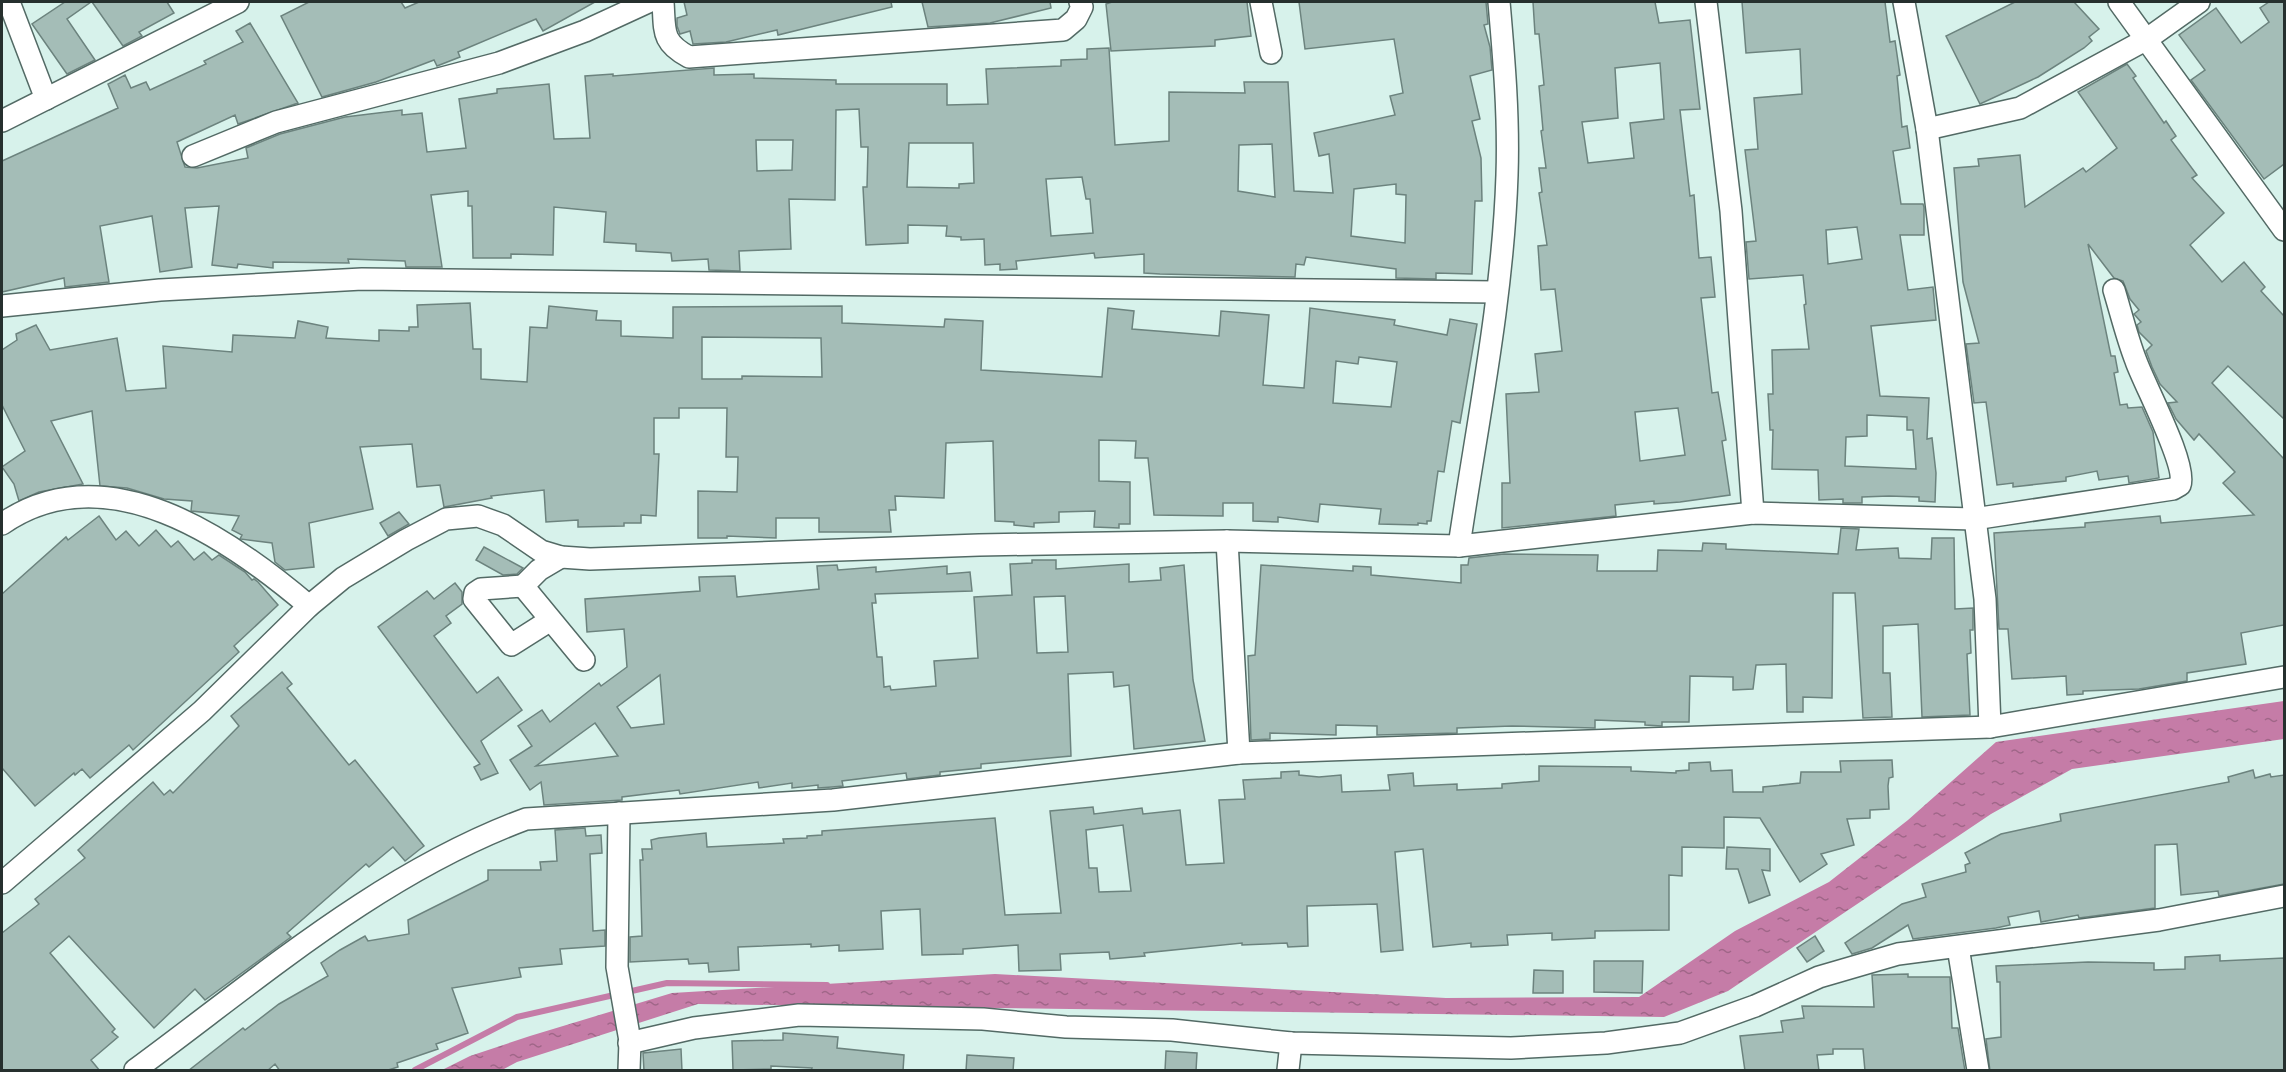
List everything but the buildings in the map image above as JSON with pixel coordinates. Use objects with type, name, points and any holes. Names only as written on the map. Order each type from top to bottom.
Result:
[{"type":"street","points":[[9,2],[46,99]]},
{"type":"street","points":[[2,121],[238,2]]},
{"type":"street","points":[[193,156],[276,123],[499,63],[585,31],[648,2]]},
{"type":"street","points":[[663,2],[665,36],[670,45],[689,57],[1063,30],[1076,19],[1082,7],[1080,2]]},
{"type":"street","points":[[1261,2],[1271,53]]},
{"type":"street","points":[[1459,546],[1496,292],[1507,175],[1505,71],[1499,2]]},
{"type":"street","points":[[1706,2],[1731,211],[1753,513]]},
{"type":"street","points":[[1904,2],[1927,129],[1974,519],[1986,599],[1990,727]]},
{"type":"street","points":[[2119,2],[2284,230]]},
{"type":"street","points":[[1927,129],[2020,108],[2147,39],[2199,2]]},
{"type":"street","points":[[2,306],[160,290],[362,279],[1496,292]]},
{"type":"street","points":[[2,884],[202,711],[309,606],[343,578],[446,519],[478,516],[503,525],[541,551],[561,557],[1227,541],[1459,546],[1753,513],[1974,519],[2173,489],[2180,485],[2183,478],[2177,458],[2136,361],[2114,290]]},
{"type":"street","points":[[2,524],[39,505],[79,498],[118,500],[155,508],[192,523],[230,545],[309,606]]},
{"type":"street","points":[[1227,541],[1239,753]]},
{"type":"street","points":[[549,621],[511,645],[474,599],[475,593],[481,589],[523,586],[539,570],[561,557]]},
{"type":"street","points":[[523,586],[549,621],[584,660]]},
{"type":"street","points":[[135,1071],[340,918],[429,862],[485,834],[526,819],[833,800],[1239,753],[1990,727],[2284,677]]},
{"type":"street","points":[[619,813],[617,967],[629,1042],[629,1071]]},
{"type":"street","points":[[629,1042],[694,1028],[798,1015],[983,1019],[1066,1027],[1172,1030],[1292,1044],[1511,1048],[1650,1039],[1710,1023],[1755,1006],[1818,977],[1877,959],[2159,920],[2284,896]]},
{"type":"street","points":[[1958,947],[1978,1071]]},
{"type":"street","points":[[1288,1071],[1292,1044]]},
{"type":"water","points":[[2284,701],[2284,739],[2072,769],[1991,814],[1728,991],[1664,1017],[698,1004],[517,1062],[502,1070],[442,1070],[470,1056],[672,993],[995,974],[1446,998],[1639,997],[1735,931],[1829,882],[1908,820],[1996,742]]},
{"type":"waterway","points":[[415,1070],[517,1017],[667,983],[827,985]]}]
